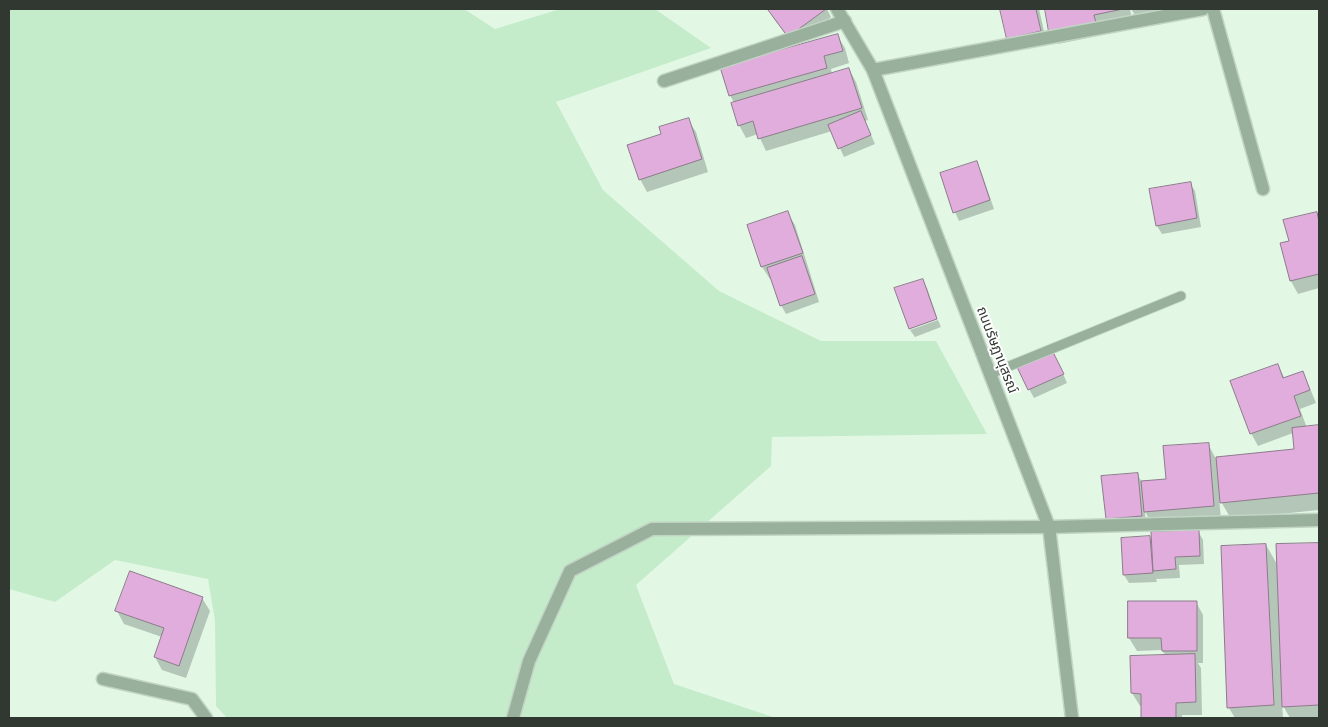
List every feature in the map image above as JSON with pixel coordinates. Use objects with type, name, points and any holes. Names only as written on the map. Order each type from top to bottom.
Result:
[{"type":"street","name":"ถนนรัษฎานุสรณ์","points":[[837,9],[874,70],[1049,527],[1072,718]]},
{"type":"street","points":[[874,70],[1203,9]]},
{"type":"street","points":[[1212,9],[1263,189]]},
{"type":"street","points":[[664,81],[845,21]]},
{"type":"street","points":[[513,718],[529,661],[570,571],[652,529],[1049,527],[1319,520]]},
{"type":"street","points":[[103,679],[192,699],[206,718]]},
{"type":"lane","points":[[990,374],[1181,296]]},
{"type":"green space","points":[[9,9],[464,9],[495,29],[560,9],[655,9],[711,48],[556,102],[603,190],[719,291],[821,341],[936,341],[987,434],[772,437],[771,466],[636,585],[674,684],[776,718],[227,718],[216,706],[215,621],[208,579],[115,560],[55,602],[9,589]]},
{"type":"building","points":[[826,9],[788,37],[768,10]]},
{"type":"building","points":[[1000,9],[1036,9],[1041,31],[1007,39]]},
{"type":"building","points":[[1045,9],[1123,9],[1094,15],[1096,23],[1049,32]]},
{"type":"building","points":[[838,34],[843,51],[824,56],[827,68],[729,96],[720,67]]},
{"type":"building","points":[[849,68],[862,108],[758,139],[753,121],[738,126],[731,103]]},
{"type":"building","points":[[861,111],[871,135],[838,149],[828,125]]},
{"type":"building","points":[[689,118],[702,159],[639,180],[627,145],[661,134],[659,127]]},
{"type":"building","points":[[977,161],[990,200],[953,213],[940,173]]},
{"type":"building","points":[[1191,182],[1197,218],[1156,226],[1149,189]]},
{"type":"building","points":[[788,211],[803,253],[761,267],[747,225]]},
{"type":"building","points":[[1317,212],[1319,222],[1319,274],[1290,281],[1280,243],[1289,241],[1283,220]]},
{"type":"building","points":[[802,256],[815,294],[780,306],[767,268]]},
{"type":"building","points":[[923,279],[937,319],[909,329],[894,288]]},
{"type":"building","points":[[1053,352],[1064,374],[1028,390],[1017,367]]},
{"type":"building","points":[[1278,364],[1283,378],[1303,371],[1310,390],[1294,396],[1301,416],[1250,434],[1230,381]]},
{"type":"building","points":[[1319,425],[1319,493],[1220,503],[1216,457],[1294,449],[1292,428]]},
{"type":"building","points":[[1209,443],[1214,506],[1144,512],[1141,481],[1166,479],[1163,446]]},
{"type":"building","points":[[1138,473],[1142,516],[1106,519],[1101,476]]},
{"type":"building","points":[[1199,530],[1200,556],[1175,557],[1176,569],[1153,571],[1151,532]]},
{"type":"building","points":[[1150,536],[1153,573],[1123,575],[1121,538]]},
{"type":"building","points":[[1319,543],[1319,705],[1282,707],[1276,544]]},
{"type":"building","points":[[1266,544],[1274,705],[1227,708],[1221,546]]},
{"type":"building","points":[[130,571],[203,597],[179,666],[154,657],[164,628],[115,611]]},
{"type":"building","points":[[1128,601],[1197,601],[1197,651],[1162,651],[1161,638],[1128,638]]},
{"type":"building","points":[[1195,654],[1196,702],[1176,703],[1176,718],[1141,718],[1141,694],[1131,693],[1130,656]]}]
